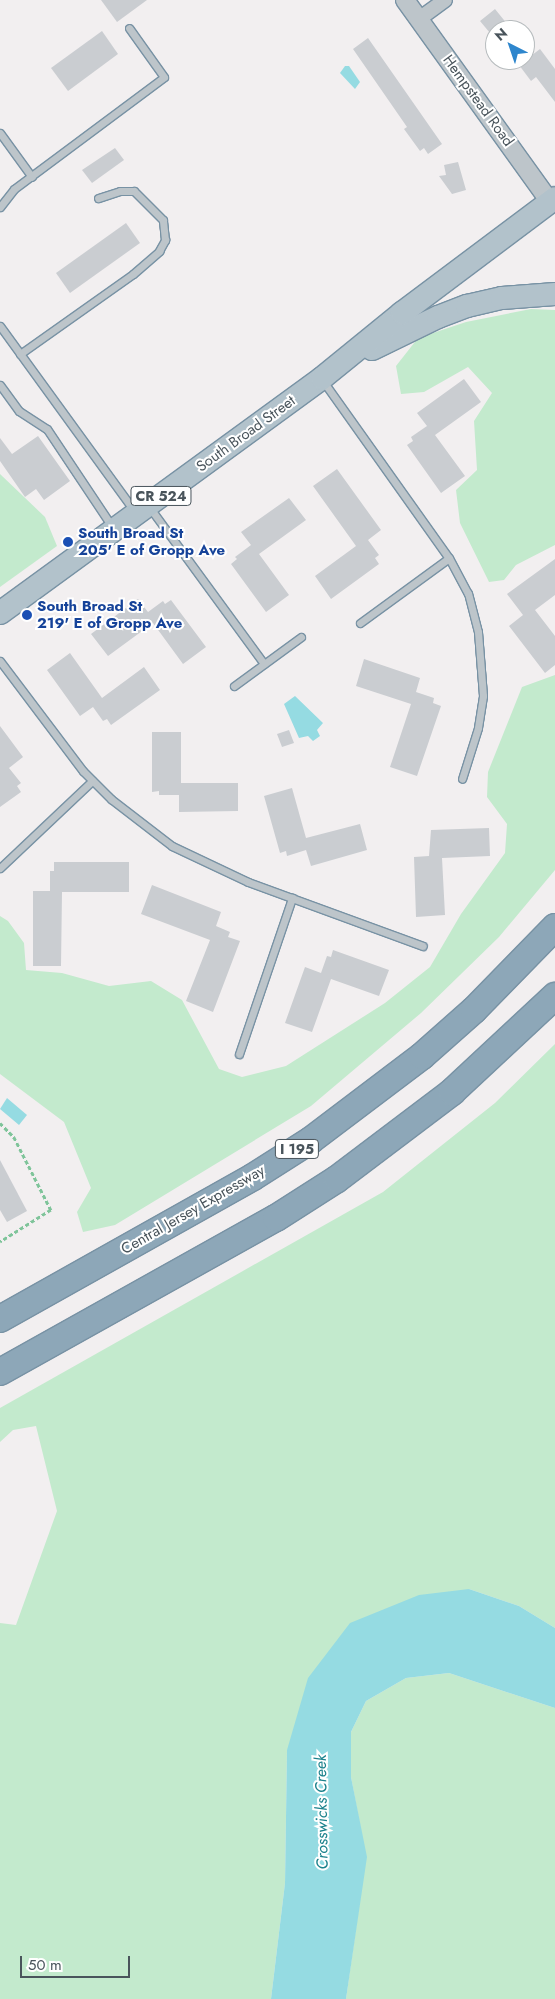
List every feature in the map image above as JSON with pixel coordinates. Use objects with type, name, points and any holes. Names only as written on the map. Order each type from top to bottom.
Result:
[{"type":"highway","name":"Central Jersey Expressway","points":[[0,1319],[253,1177],[312,1140],[422,1056],[474,1010],[555,927]]},
{"type":"highway","points":[[0,1372],[276,1218],[337,1179],[452,1092],[555,996]]},
{"type":"main road","name":"South Broad Street","points":[[0,613],[322,378],[402,313],[553,204]]},
{"type":"main road","name":"South Broad Street","points":[[322,378],[385,342],[453,312],[502,298],[555,294]]},
{"type":"street","name":"Hempstead Road","points":[[405,0],[553,204]]},
{"type":"street","points":[[419,19],[445,0]]},
{"type":"lane","points":[[0,207],[14,189],[164,76],[129,28]]},
{"type":"lane","points":[[0,133],[32,177]]},
{"type":"lane","points":[[20,354],[133,274],[159,251],[165,240],[163,220],[134,192],[120,191],[98,198]]},
{"type":"lane","points":[[0,326],[264,664]]},
{"type":"lane","points":[[322,378],[449,558],[468,594],[478,632],[483,696],[478,728],[462,779]]},
{"type":"lane","points":[[0,385],[19,411],[47,429],[114,530]]},
{"type":"lane","points":[[360,623],[449,558]]},
{"type":"lane","points":[[234,686],[301,637]]},
{"type":"lane","points":[[0,661],[58,743],[92,781],[140,824],[172,846],[213,867],[423,946]]},
{"type":"lane","points":[[0,868],[92,781]]},
{"type":"lane","points":[[239,1054],[292,898]]},
{"type":"path","points":[[0,1123],[14,1137],[52,1210],[0,1242]]},
{"type":"green space","points":[[531,309],[555,310],[555,545],[516,565],[504,580],[489,582],[460,523],[456,490],[477,470],[474,421],[492,393],[468,367],[424,392],[401,394],[396,366],[418,338],[466,322]]},
{"type":"green space","points":[[0,474],[45,517],[57,546],[0,587]]},
{"type":"green space","points":[[555,675],[555,870],[499,937],[421,1013],[311,1106],[115,1225],[83,1232],[77,1212],[91,1188],[64,1122],[0,1074],[0,916],[8,921],[24,943],[26,970],[62,973],[109,986],[151,981],[182,1000],[219,1069],[242,1077],[286,1066],[385,1003],[430,967],[461,914],[505,853],[507,824],[487,797],[488,772],[522,687]]},
{"type":"green space","points":[[555,1044],[555,1628],[519,1606],[469,1589],[287,1750],[285,1883],[271,1999],[0,1999],[0,1623],[16,1625],[57,1511],[36,1426],[13,1430],[0,1442],[0,1408],[383,1192],[495,1103]]},
{"type":"green space","points":[[449,1673],[555,1708],[555,1999],[346,1999],[366,1857],[351,1777],[351,1732],[366,1701],[406,1678]]},
{"type":"water","points":[[345,66],[349,66],[360,82],[355,89],[340,73]]},
{"type":"water","points":[[295,696],[323,723],[317,730],[320,736],[313,741],[308,736],[299,738],[284,704]]},
{"type":"water","points":[[7,1098],[27,1115],[19,1125],[0,1109]]},
{"type":"water","name":"Crosswicks Creek","points":[[469,1589],[519,1606],[555,1628],[555,1708],[449,1673],[406,1678],[366,1701],[351,1732],[351,1777],[367,1857],[346,1999],[271,1999],[285,1883],[287,1750],[308,1678],[350,1623],[419,1595]]},
{"type":"building","points":[[101,0],[147,0],[117,22]]},
{"type":"building","points":[[495,9],[504,20],[485,20],[485,27],[480,21]]},
{"type":"building","points":[[102,31],[118,54],[68,91],[51,68]]},
{"type":"building","points":[[368,38],[442,144],[428,154],[424,148],[420,151],[404,129],[407,127],[353,49]]},
{"type":"building","points":[[540,49],[555,69],[555,102],[536,77],[531,81],[523,70],[535,70],[535,53]]},
{"type":"building","points":[[115,148],[124,160],[92,183],[82,170]]},
{"type":"building","points":[[458,162],[466,190],[452,194],[439,176],[446,175],[444,165]]},
{"type":"building","points":[[126,223],[140,243],[70,293],[56,273]]},
{"type":"building","points":[[464,379],[481,402],[435,435],[465,476],[441,493],[407,445],[413,441],[411,437],[427,426],[417,413]]},
{"type":"building","points":[[38,436],[70,481],[44,500],[36,489],[25,497],[0,461],[0,438],[12,454]]},
{"type":"building","points":[[337,469],[381,530],[368,540],[379,555],[375,558],[379,564],[331,599],[315,576],[356,546],[313,486]]},
{"type":"building","points":[[289,498],[306,520],[259,554],[289,595],[266,612],[231,564],[237,559],[235,557],[251,545],[241,532]]},
{"type":"building","points":[[555,559],[555,595],[535,610],[555,636],[555,665],[545,673],[509,626],[523,615],[507,594]]},
{"type":"building","points":[[138,599],[148,612],[163,601],[165,604],[171,600],[206,647],[183,664],[153,623],[108,656],[91,634]]},
{"type":"building","points":[[70,653],[102,698],[144,667],[160,690],[111,725],[107,719],[103,721],[93,707],[80,716],[47,670]]},
{"type":"building","points":[[364,659],[420,678],[416,692],[434,698],[433,703],[441,706],[417,776],[390,767],[411,704],[356,686]]},
{"type":"building","points":[[0,726],[23,757],[9,768],[21,783],[17,786],[21,792],[0,807]]},
{"type":"building","points":[[289,730],[294,743],[282,747],[277,734]]},
{"type":"building","points":[[152,732],[181,732],[181,783],[238,783],[238,811],[179,812],[179,795],[159,795],[159,791],[152,792]]},
{"type":"building","points":[[292,788],[306,838],[360,824],[367,850],[311,866],[306,850],[287,856],[286,851],[280,853],[264,796]]},
{"type":"building","points":[[489,828],[490,856],[442,858],[445,915],[416,917],[414,857],[429,856],[431,830]]},
{"type":"building","points":[[54,862],[129,862],[129,892],[62,892],[61,966],[33,966],[33,891],[50,891],[50,871],[54,871]]},
{"type":"building","points":[[152,885],[221,912],[216,926],[230,932],[228,937],[240,941],[213,1012],[186,1001],[210,940],[141,914]]},
{"type":"building","points":[[333,950],[389,970],[379,996],[331,979],[312,1032],[285,1023],[305,967],[321,973],[327,956],[331,957]]},
{"type":"building","points":[[0,1160],[27,1211],[7,1222],[0,1210]]},
{"type":"place","name":"South Broad St 205' E of Gropp Ave","points":[[68,542]]},
{"type":"place","name":"South Broad St 219' E of Gropp Ave","points":[[27,615]]}]
